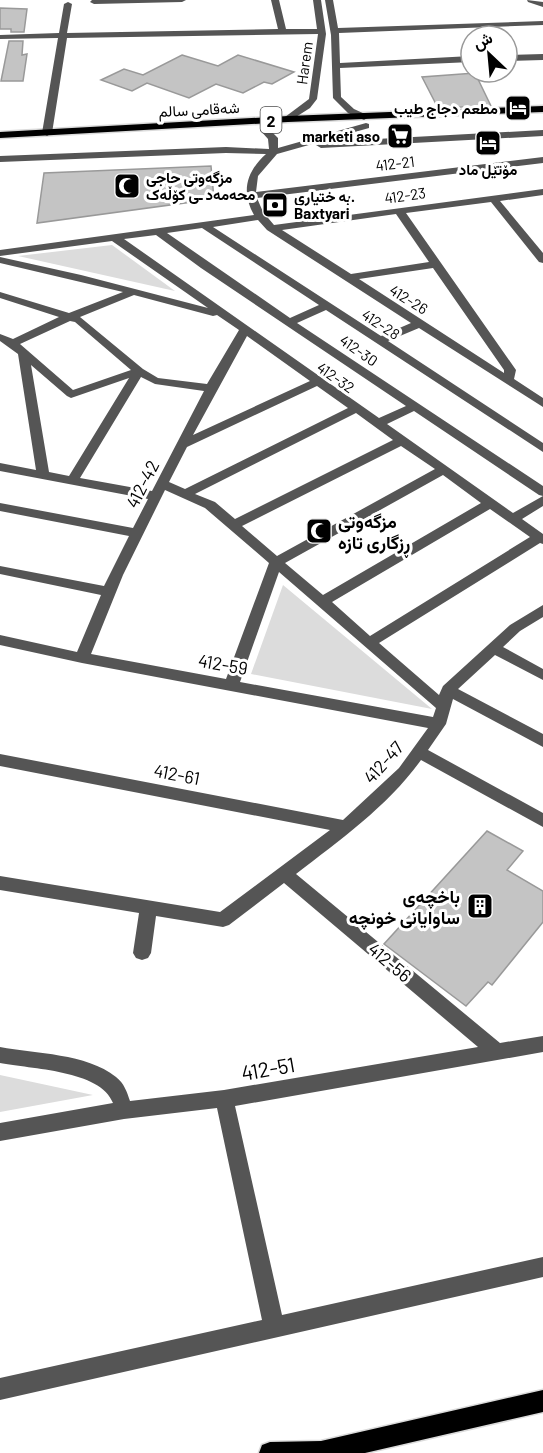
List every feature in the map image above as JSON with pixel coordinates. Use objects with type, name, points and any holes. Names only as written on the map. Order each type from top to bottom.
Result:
[{"type":"main road","name":"شەقامی سالم","points":[[0,142],[265,130],[543,109]]},
{"type":"main road","name":"شەقامی سالم","points":[[0,135],[288,119],[365,121],[543,116]]},
{"type":"main road","points":[[270,1453],[320,1452],[543,1401]]},
{"type":"street","points":[[94,2],[182,0]]},
{"type":"street","points":[[275,0],[282,31]]},
{"type":"street","name":"Harem","points":[[288,119],[308,106],[312,99],[322,32],[317,0]]},
{"type":"street","name":"Harem","points":[[329,0],[335,33],[337,98],[365,121]]},
{"type":"street","points":[[531,0],[543,5]]},
{"type":"street","points":[[47,133],[68,4]]},
{"type":"street","points":[[234,33],[282,31],[335,33],[543,23]]},
{"type":"street","points":[[0,37],[322,32]]},
{"type":"street","points":[[519,58],[543,57]]},
{"type":"street","points":[[335,66],[459,60]]},
{"type":"street","points":[[0,159],[226,150],[274,152],[365,121]]},
{"type":"street","points":[[0,253],[261,218],[251,196],[252,174],[274,152],[274,143],[265,130]]},
{"type":"street","points":[[292,147],[543,133]]},
{"type":"street","name":"412-21","points":[[251,196],[543,160]]},
{"type":"street","name":"412-23","points":[[271,228],[543,192]]},
{"type":"street","points":[[494,198],[543,260]]},
{"type":"street","points":[[399,212],[510,370],[508,381]]},
{"type":"street","name":"412-26","points":[[261,218],[271,228],[543,403]]},
{"type":"street","name":"412-28","points":[[204,225],[543,448]]},
{"type":"street","name":"412-30","points":[[158,231],[205,266],[543,492]]},
{"type":"street","name":"412-32","points":[[114,237],[541,539]]},
{"type":"street","points":[[0,260],[222,315]]},
{"type":"street","points":[[348,278],[436,264]]},
{"type":"street","points":[[14,343],[69,317],[133,292]]},
{"type":"street","points":[[0,295],[79,320],[138,371],[155,381],[211,388]]},
{"type":"street","points":[[290,322],[327,306]]},
{"type":"street","points":[[380,341],[420,323]]},
{"type":"street","name":"412-42","points":[[82,658],[109,592],[137,533],[211,388],[244,331]]},
{"type":"street","points":[[0,337],[14,343],[71,394],[138,371]]},
{"type":"street","points":[[24,354],[43,475]]},
{"type":"street","points":[[72,481],[138,371]]},
{"type":"street","points":[[182,445],[317,382]]},
{"type":"street","points":[[377,424],[413,407]]},
{"type":"street","points":[[185,494],[355,408]]},
{"type":"street","points":[[234,525],[401,441]]},
{"type":"street","points":[[0,467],[72,481],[185,494],[210,505],[444,708]]},
{"type":"street","points":[[231,686],[276,562],[443,470]]},
{"type":"street","points":[[512,519],[543,500]]},
{"type":"street","points":[[322,602],[490,503]]},
{"type":"street","points":[[0,507],[137,533]]},
{"type":"street","points":[[369,643],[541,539]]},
{"type":"street","points":[[0,570],[109,592]]},
{"type":"street","points":[[542,612],[515,628],[448,690],[543,741]]},
{"type":"street","name":"412-59","points":[[0,639],[82,658],[439,723]]},
{"type":"street","points":[[493,648],[543,675]]},
{"type":"street","name":"412-47","points":[[148,909],[223,920],[346,827],[404,772],[439,723],[448,690]]},
{"type":"street","points":[[419,752],[543,820]]},
{"type":"street","name":"412-61","points":[[0,760],[346,827]]},
{"type":"street","name":"412-56","points":[[284,873],[496,1051]]},
{"type":"street","points":[[0,883],[148,909],[142,953]]},
{"type":"street","points":[[536,1045],[543,1029]]},
{"type":"street","name":"412-51","points":[[0,1132],[124,1110],[224,1099],[536,1045]]},
{"type":"street","points":[[0,1055],[88,1071],[110,1083],[119,1095],[124,1110]]},
{"type":"street","points":[[224,1099],[274,1327]]},
{"type":"street","points":[[0,1389],[543,1267]]},
{"type":"shaded area","points":[[112,245],[175,291],[18,256]]},
{"type":"shaded area","points":[[283,585],[432,709],[251,674]]},
{"type":"shaded area","points":[[0,1075],[93,1095],[0,1112]]},
{"type":"building","points":[[0,8],[27,9],[24,32],[0,29]]},
{"type":"building","points":[[9,41],[23,41],[22,55],[27,54],[23,81],[1,81]]},
{"type":"building","points":[[182,55],[218,66],[238,55],[294,72],[272,84],[264,82],[243,93],[216,84],[189,98],[147,83],[132,91],[101,80],[124,69],[143,75]]},
{"type":"building","points":[[459,74],[459,84],[480,84],[491,106],[438,108],[422,77]]},
{"type":"building","name":"مزگەوتی حاجی محەمەد ـی کۆڵەک","points":[[211,166],[214,199],[37,223],[44,173]]},
{"type":"building","name":"باخچەی ساوایانی خونچە","points":[[487,831],[523,851],[507,870],[543,891],[543,922],[492,985],[488,982],[466,1006],[384,944]]},
{"type":"place","name":"مطعم دجاج طيب","points":[[518,108]]},
{"type":"place","name":"marketi aso","points":[[400,136]]},
{"type":"place","name":"مۆتێل ماد","points":[[488,143]]},
{"type":"place","name":"مزگەوتی حاجی محەمەد ـی کۆڵەک","points":[[127,186]]},
{"type":"place","name":"به ختیاری. Baxtyari","points":[[275,205]]},
{"type":"place","name":"مزگەوتی ڕزگاری تازە","points":[[319,531]]},
{"type":"place","name":"باخچەی ساوایانی خونچە","points":[[480,906]]}]
